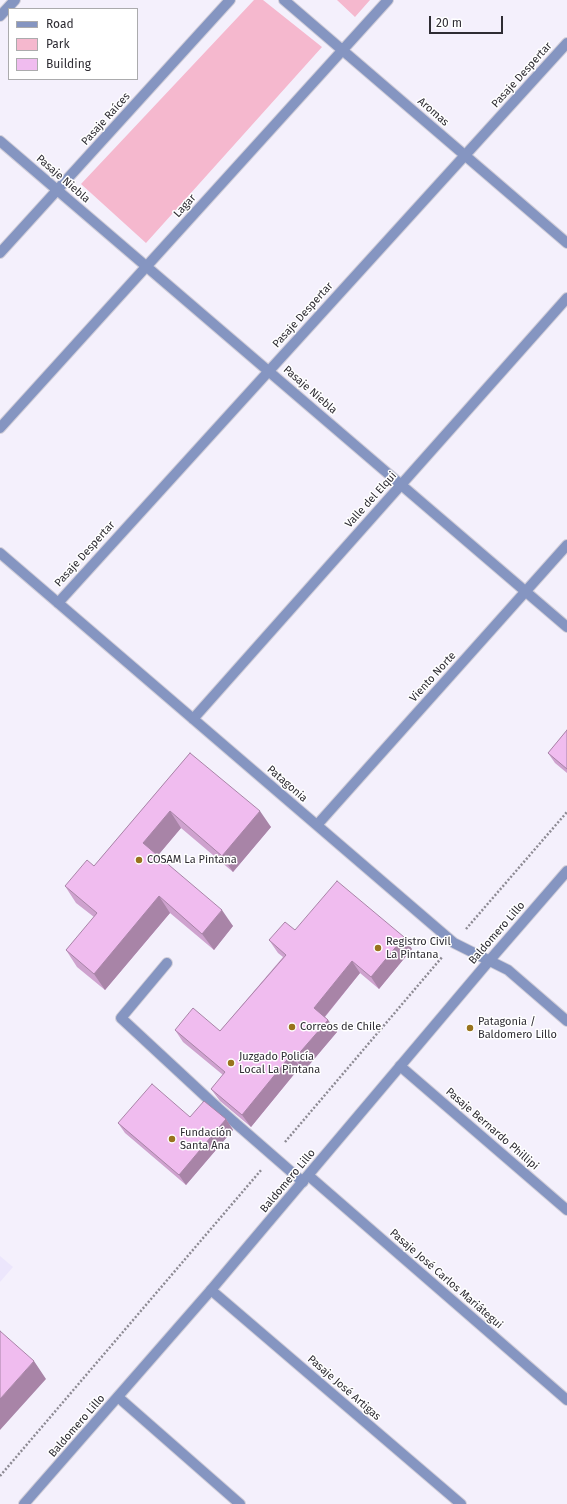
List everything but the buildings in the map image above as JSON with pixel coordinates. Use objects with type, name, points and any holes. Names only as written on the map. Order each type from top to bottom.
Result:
[{"type":"street","points":[[0,16],[15,0]]},
{"type":"street","name":"Pasaje Raíces","points":[[0,253],[230,0]]},
{"type":"street","name":"Aromas","points":[[284,0],[567,243]]},
{"type":"street","name":"Lagar","points":[[0,428],[388,0]]},
{"type":"street","name":"Pasaje Despertar","points":[[58,603],[567,43]]},
{"type":"street","name":"Pasaje Niebla","points":[[0,141],[567,627]]},
{"type":"street","name":"Valle del Elqui","points":[[193,719],[567,298]]},
{"type":"street","name":"Viento Norte","points":[[317,825],[567,545]]},
{"type":"street","name":"Patagonia","points":[[0,553],[454,943],[508,970],[567,1021]]},
{"type":"street","name":"Baldomero Lillo","points":[[24,1504],[211,1290],[567,871]]},
{"type":"street","name":"Pasaje José Carlos Mariátegui","points":[[167,963],[121,1018],[218,1108],[306,1179],[567,1400]]},
{"type":"street","name":"Pasaje Bernardo Phillipi","points":[[400,1066],[567,1210]]},
{"type":"street","name":"Pasaje José Artigas","points":[[211,1290],[461,1504]]},
{"type":"street","points":[[118,1397],[240,1504]]},
{"type":"shaded area","points":[[0,1256],[13,1267],[0,1282]]},
{"type":"green space","points":[[254,0],[263,0],[322,47],[146,243],[81,184]]},
{"type":"green space","points":[[337,0],[370,0],[355,17]]},
{"type":"place","name":"COSAM La Pintana","points":[[139,860]]},
{"type":"place","name":"Registro Civil La Pintana","points":[[378,948]]},
{"type":"place","name":"Correos de Chile","points":[[292,1027]]},
{"type":"place","name":"Patagonia / Baldomero Lillo","points":[[470,1028]]},
{"type":"place","name":"Juzgado Policía Local La Pintana","points":[[231,1063]]},
{"type":"place","name":"Fundación Santa Ana","points":[[172,1139]]}]
